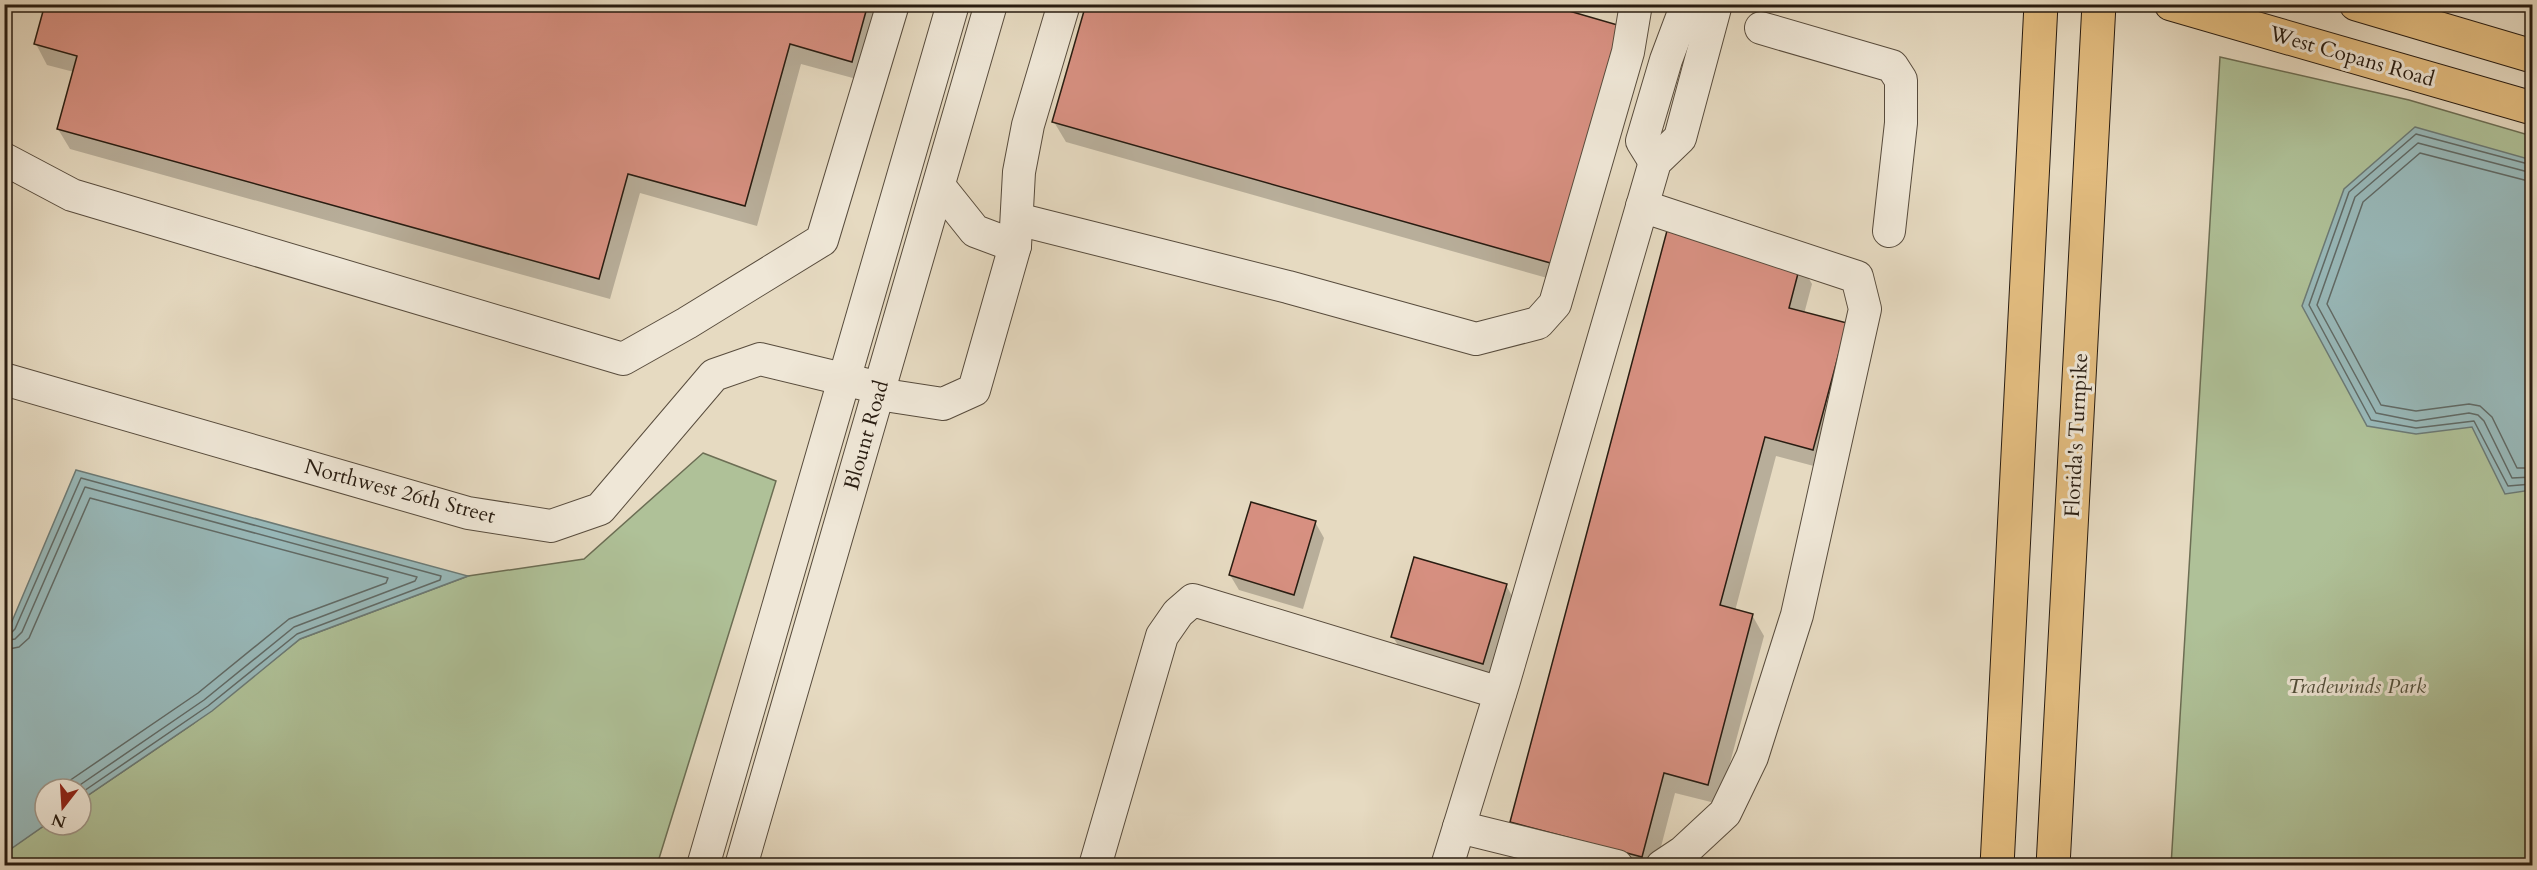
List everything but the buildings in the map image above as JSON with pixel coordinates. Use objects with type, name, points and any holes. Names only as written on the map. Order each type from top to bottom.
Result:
[{"type":"main road","name":"Florida's Turnpike","points":[[2053,866],[2099,4]]},
{"type":"main road","name":"West Copans Road","points":[[2171,4],[2532,108]]},
{"type":"main road","points":[[2356,4],[2532,56]]},
{"type":"main road","points":[[1997,866],[2040,15]]},
{"type":"street","points":[[4,159],[72,195],[623,359],[687,323],[822,240],[892,4]]},
{"type":"street","name":"Blount Road","points":[[703,866],[953,4]]},
{"type":"street","name":"Blount Road","points":[[741,866],[991,4]]},
{"type":"street","name":"Northwest 26th Street","points":[[4,379],[468,513],[551,526],[600,509],[714,375],[760,359],[879,391],[943,404],[974,390],[1016,232],[1019,172],[1028,125],[1064,4]]},
{"type":"street","points":[[939,186],[975,231],[1016,232],[1288,286],[1476,339],[1538,323],[1555,304],[1628,52],[1636,4]]},
{"type":"street","points":[[1655,162],[1642,141],[1666,60],[1687,4]]},
{"type":"street","points":[[1447,866],[1500,693],[1655,162],[1680,138],[1716,4]]},
{"type":"street","points":[[1761,28],[1892,66],[1901,80],[1901,123],[1889,231]]},
{"type":"street","points":[[1642,206],[1857,277],[1866,309],[1797,615],[1752,756],[1725,813],[1683,852],[1662,866]]},
{"type":"street","points":[[1095,866],[1162,636],[1178,613],[1193,600],[1500,693]]},
{"type":"street","points":[[1459,827],[1617,866]]},
{"type":"green space","name":"Tradewinds Park","points":[[2220,57],[2409,100],[2532,136],[2532,865],[2171,866]]},
{"type":"green space","points":[[703,453],[776,481],[657,865],[5,866],[4,853],[33,833],[33,837],[93,837],[93,792],[193,724],[300,639],[468,576],[584,559]]},
{"type":"water","points":[[2415,127],[2532,160],[2532,493],[2531,490],[2505,494],[2472,427],[2416,434],[2367,426],[2302,306],[2344,189]]},
{"type":"water","points":[[76,470],[468,576],[300,639],[212,711],[93,792],[93,777],[33,777],[33,833],[5,853],[5,628],[10,626]]}]
